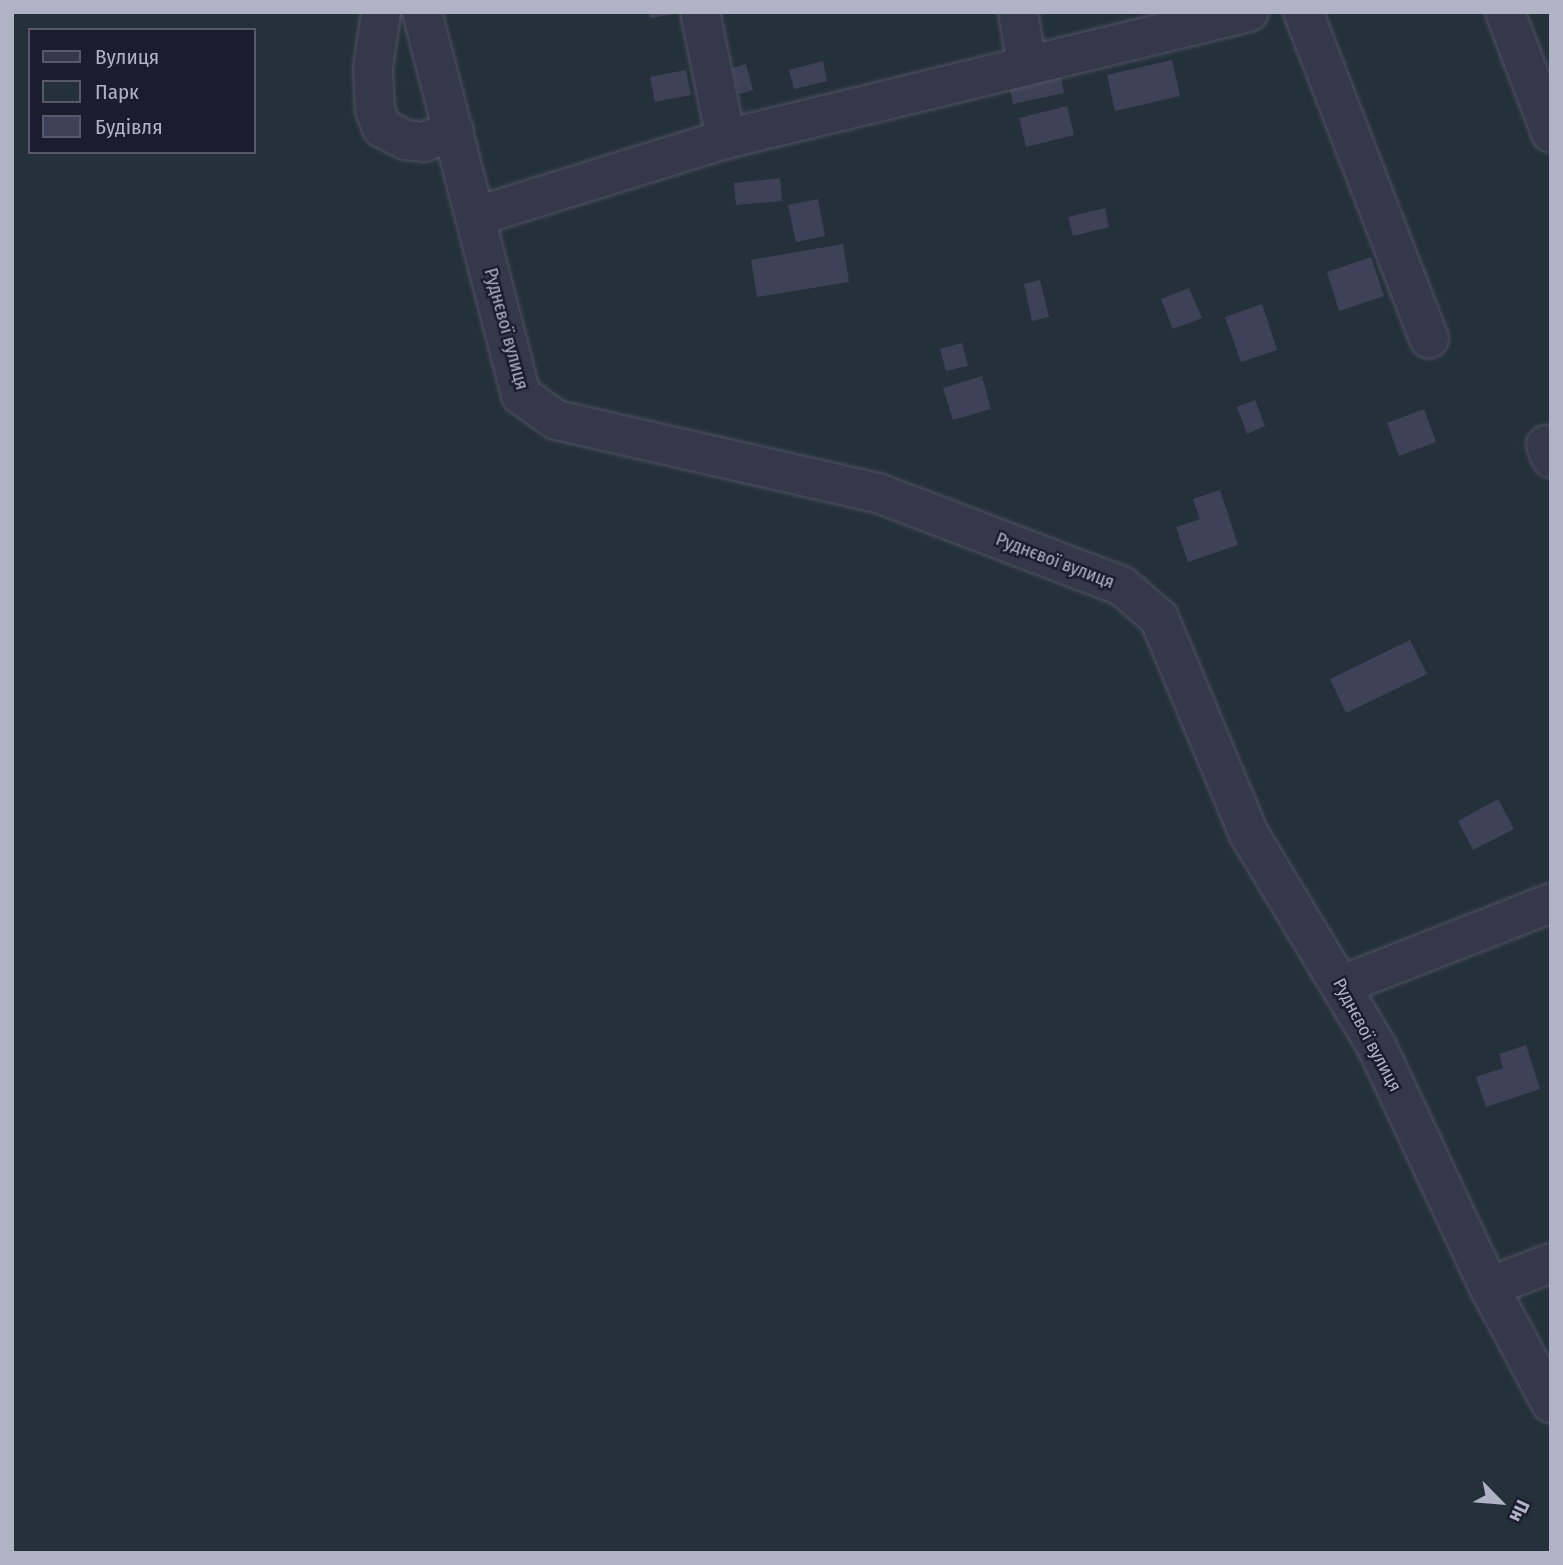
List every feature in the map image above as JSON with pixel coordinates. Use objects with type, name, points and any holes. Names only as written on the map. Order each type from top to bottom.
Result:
[{"type":"street","points":[[381,12],[373,68],[375,110],[382,128],[406,140],[424,142],[454,130]]},
{"type":"street","name":"Руднєвої вулиця","points":[[422,12],[477,216],[521,395],[556,420],[878,493],[1122,586],[1159,618],[1249,834],[1377,1046],[1489,1287],[1551,1403]]},
{"type":"street","points":[[699,12],[726,139]]},
{"type":"street","points":[[1018,12],[1027,66]]},
{"type":"street","points":[[477,216],[726,139],[1249,12]]},
{"type":"street","points":[[1303,12],[1429,339]]},
{"type":"street","points":[[1505,12],[1551,133]]},
{"type":"street","points":[[1342,985],[1551,903]]},
{"type":"street","points":[[1489,1287],[1551,1263]]},
{"type":"green space","points":[[12,12],[1551,12],[1551,1553],[12,1553]]},
{"type":"building","points":[[649,12],[675,12],[675,14],[650,18]]},
{"type":"building","points":[[1172,60],[1180,96],[1115,111],[1107,75]]},
{"type":"building","points":[[823,61],[827,81],[794,89],[789,70]]},
{"type":"building","points":[[746,64],[753,90],[739,94],[732,68]]},
{"type":"building","points":[[686,70],[691,95],[655,102],[650,77]]},
{"type":"building","points":[[1060,72],[1064,93],[1013,104],[1009,83]]},
{"type":"building","points":[[1067,106],[1074,135],[1026,147],[1019,118]]},
{"type":"building","points":[[780,178],[782,201],[736,205],[734,183]]},
{"type":"building","points":[[818,199],[825,236],[796,242],[788,205]]},
{"type":"building","points":[[1105,208],[1109,227],[1073,236],[1068,217]]},
{"type":"building","points":[[843,244],[849,282],[757,297],[751,260]]},
{"type":"building","points":[[1371,257],[1384,296],[1339,311],[1327,272]]},
{"type":"building","points":[[1040,280],[1049,317],[1032,321],[1024,284]]},
{"type":"building","points":[[1189,288],[1202,318],[1173,329],[1161,299]]},
{"type":"building","points":[[1262,304],[1277,350],[1241,362],[1225,317]]},
{"type":"building","points":[[962,343],[968,366],[946,371],[940,349]]},
{"type":"building","points":[[982,376],[991,409],[953,420],[943,388]]},
{"type":"building","points":[[1255,400],[1265,426],[1247,434],[1237,407]]},
{"type":"building","points":[[1424,409],[1436,442],[1399,456],[1387,423]]},
{"type":"building","points":[[1220,490],[1238,545],[1188,562],[1176,527],[1200,519],[1193,499]]},
{"type":"building","points":[[1410,640],[1427,674],[1346,713],[1330,679]]},
{"type":"building","points":[[1498,799],[1514,829],[1473,850],[1458,821]]},
{"type":"building","points":[[1526,1045],[1540,1089],[1486,1107],[1476,1077],[1503,1068],[1499,1054]]}]
